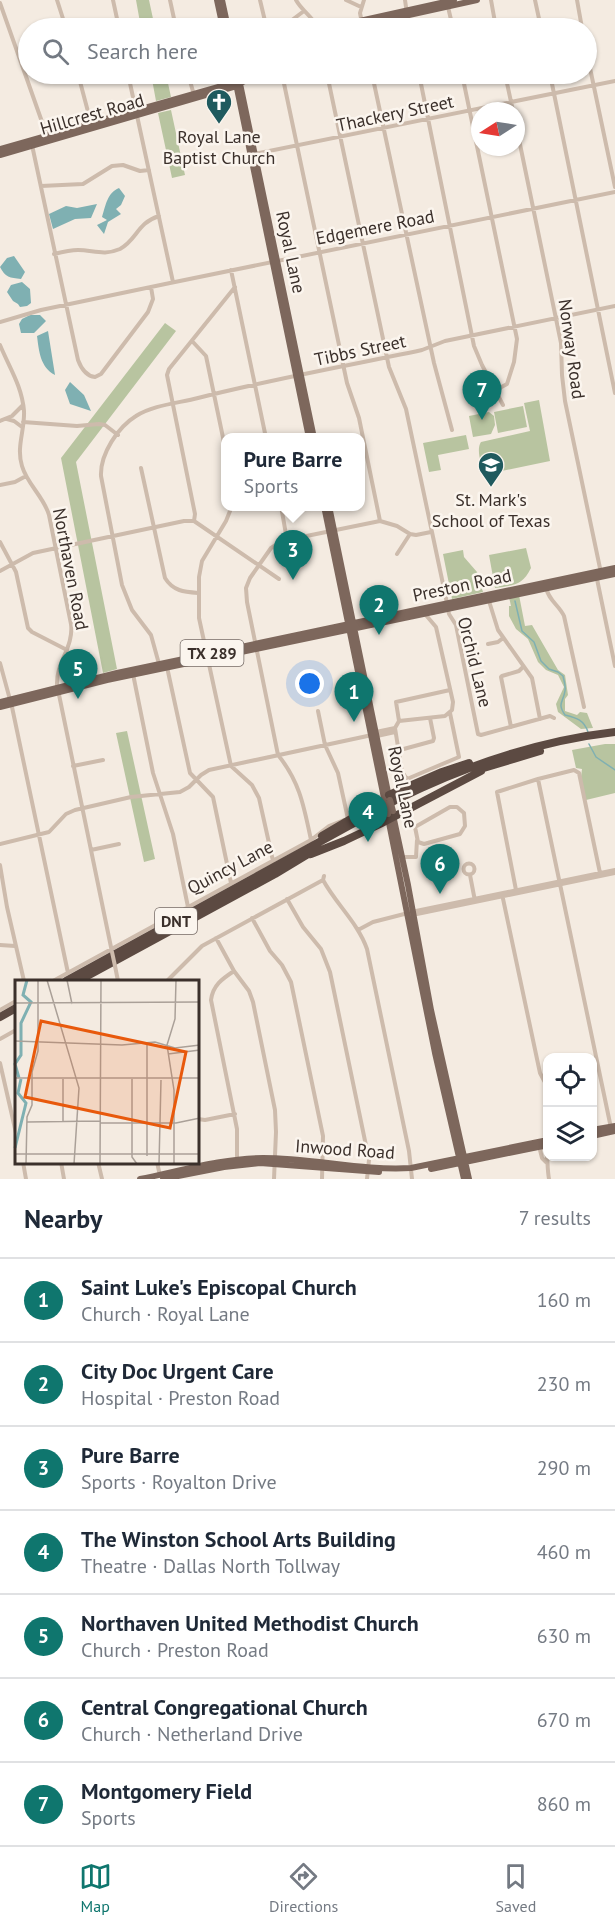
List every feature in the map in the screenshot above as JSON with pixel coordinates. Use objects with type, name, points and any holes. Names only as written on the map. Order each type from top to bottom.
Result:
[{"type":"highway","name":"DNT","points":[[80,980],[416,790],[506,754],[563,740],[615,732]]},
{"type":"highway","name":"DNT","points":[[67,977],[423,792],[490,766],[549,748],[615,736]]},
{"type":"highway","points":[[387,799],[397,791],[454,768],[506,754]]},
{"type":"highway","points":[[303,854],[344,841],[490,766]]},
{"type":"highway","points":[[387,786],[397,791]]},
{"type":"highway","points":[[303,854],[326,833],[362,813]]},
{"type":"highway","points":[[380,824],[393,828],[397,819],[393,815]]},
{"type":"highway","points":[[0,1017],[15,1009]]},
{"type":"highway","points":[[0,1023],[15,1015]]},
{"type":"main road","points":[[388,18],[449,2],[477,0]]},
{"type":"main road","points":[[220,2],[222,18]]},
{"type":"main road","points":[[220,2],[225,18]]},
{"type":"main road","name":"Hillcrest Road","points":[[0,155],[229,84]]},
{"type":"main road","name":"Royal Lane","points":[[239,84],[313,433]]},
{"type":"main road","name":"Hillcrest Road","points":[[0,149],[32,144]]},
{"type":"main road","name":"Royal Lane","points":[[299,376],[308,433]]},
{"type":"main road","name":"Royal Lane","points":[[325,511],[387,786],[387,799]]},
{"type":"main road","name":"Royal Lane","points":[[329,511],[331,530]]},
{"type":"main road","name":"Preston Road","points":[[0,707],[10,702],[133,672],[599,574],[615,568]]},
{"type":"main road","name":"Preston Road","points":[[599,574],[615,574]]},
{"type":"main road","name":"Preston Road","points":[[0,702],[10,702]]},
{"type":"main road","name":"Royal Lane","points":[[375,734],[387,799],[393,815],[393,828],[432,1023],[469,1179]]},
{"type":"main road","name":"Quincy Lane","points":[[362,813],[387,799]]},
{"type":"main road","points":[[597,1131],[613,1129]]},
{"type":"main road","name":"Inwood Road","points":[[140,1179],[161,1178],[237,1162],[275,1161],[368,1173],[390,1169],[412,1173],[543,1143]]},
{"type":"main road","name":"Royal Lane","points":[[463,1160],[464,1179]]},
{"type":"street","points":[[5,0],[0,3],[18,54]]},
{"type":"street","points":[[57,0],[63,18]]},
{"type":"street","points":[[113,0],[117,18]]},
{"type":"street","points":[[170,0],[174,18]]},
{"type":"street","points":[[260,0],[264,18]]},
{"type":"street","points":[[296,0],[311,18]]},
{"type":"street","points":[[346,0],[361,7]]},
{"type":"street","points":[[362,18],[361,7],[364,0]]},
{"type":"street","points":[[405,0],[407,18]]},
{"type":"street","points":[[490,0],[494,18]]},
{"type":"street","points":[[535,0],[539,18]]},
{"type":"street","points":[[577,0],[580,18]]},
{"type":"street","points":[[449,2],[451,18]]},
{"type":"street","points":[[295,18],[304,11]]},
{"type":"street","name":"Thackery Street","points":[[511,102],[615,81]]},
{"type":"street","points":[[29,84],[48,139]]},
{"type":"street","points":[[81,84],[92,126]]},
{"type":"street","points":[[130,84],[173,282]]},
{"type":"street","points":[[191,84],[194,96]]},
{"type":"street","points":[[284,84],[349,390],[362,433]]},
{"type":"street","name":"Orchid Lane","points":[[329,84],[387,357],[392,377],[406,409],[447,606],[456,625],[478,732],[479,735],[511,727]]},
{"type":"street","points":[[374,84],[430,347],[452,430]]},
{"type":"street","points":[[420,84],[472,335],[478,357],[503,405]]},
{"type":"street","points":[[464,84],[517,345],[507,384],[496,390]]},
{"type":"street","points":[[508,84],[511,102]]},
{"type":"street","points":[[552,84],[615,393]]},
{"type":"street","points":[[594,85],[615,187]]},
{"type":"street","name":"Thackery Street","points":[[253,155],[470,111]]},
{"type":"street","points":[[32,144],[65,305],[78,360],[84,371],[93,377],[100,374],[148,312],[152,303],[151,287]]},
{"type":"street","name":"Norway Road","points":[[522,156],[561,343],[565,401],[615,666]]},
{"type":"street","points":[[40,186],[83,184],[112,166],[126,165],[140,171],[149,170]]},
{"type":"street","name":"Edgemere Road","points":[[0,322],[21,315],[173,282],[615,192]]},
{"type":"street","points":[[54,254],[80,250],[102,253],[118,249],[128,243],[147,221],[159,216]]},
{"type":"street","points":[[231,270],[265,433]]},
{"type":"street","points":[[194,521],[195,514],[167,383],[168,372],[235,287]]},
{"type":"street","name":"Tibbs Street","points":[[231,883],[214,800],[190,773],[163,666],[151,635],[132,610],[122,585],[101,476],[101,465],[105,452],[125,425],[139,414],[172,404],[422,351],[446,341],[472,335],[615,306]]},
{"type":"street","points":[[192,341],[206,356],[221,433]]},
{"type":"street","name":"Northaven Road","points":[[0,345],[15,376],[23,404],[19,454],[26,476],[48,509],[72,630],[67,650],[58,669],[58,690],[118,980]]},
{"type":"street","points":[[0,421],[7,419],[23,404]]},
{"type":"street","points":[[7,419],[23,425],[99,424],[105,425],[118,435]]},
{"type":"street","points":[[365,447],[380,520]]},
{"type":"street","points":[[141,468],[166,581],[180,591],[198,593]]},
{"type":"street","points":[[0,486],[26,476]]},
{"type":"street","points":[[230,511],[202,561],[198,593],[199,618],[231,766],[252,785],[259,798],[273,861]]},
{"type":"street","points":[[281,511],[287,540]]},
{"type":"street","points":[[310,840],[302,800],[296,784],[287,766],[278,755],[246,592],[250,578],[272,548],[287,540],[380,520],[397,525],[411,534],[431,532]]},
{"type":"street","points":[[0,571],[33,553],[184,521],[194,521],[279,579]]},
{"type":"street","points":[[397,554],[411,534]]},
{"type":"street","points":[[0,542],[12,564],[18,582],[28,628],[67,650]]},
{"type":"street","points":[[545,585],[550,599],[561,609],[564,616],[584,707]]},
{"type":"street","points":[[487,597],[494,620],[503,638],[532,678],[540,719]]},
{"type":"street","points":[[423,611],[436,627],[450,690],[453,706],[450,713],[459,755],[457,759],[406,779],[402,772],[395,730],[399,722],[396,702],[450,690]]},
{"type":"street","points":[[488,644],[498,642],[503,638]]},
{"type":"street","points":[[0,663],[39,835],[67,977]]},
{"type":"street","points":[[524,667],[501,677],[511,727],[549,716],[554,718]]},
{"type":"street","points":[[133,672],[153,773],[173,834],[188,907]]},
{"type":"street","points":[[318,711],[325,745],[338,773],[348,819]]},
{"type":"street","points":[[399,722],[445,716],[450,713]]},
{"type":"street","points":[[400,750],[434,741],[430,718]]},
{"type":"street","points":[[0,844],[49,832],[70,812],[82,808],[131,797],[181,791],[209,770],[395,730]]},
{"type":"street","points":[[73,766],[103,760]]},
{"type":"street","points":[[516,890],[498,791],[574,770],[579,773],[600,873]]},
{"type":"street","points":[[538,779],[613,1129]]},
{"type":"street","points":[[400,857],[417,857],[416,827],[447,808],[457,807],[464,813],[465,826],[460,834],[424,844],[417,840]]},
{"type":"street","name":"Quincy Lane","points":[[67,977],[310,840],[334,823],[362,813]]},
{"type":"street","points":[[91,850],[119,844]]},
{"type":"street","points":[[0,865],[24,980]]},
{"type":"street","points":[[590,876],[615,871]]},
{"type":"street","points":[[358,930],[373,922],[411,913],[417,914],[615,871]]},
{"type":"street","points":[[470,874],[475,900]]},
{"type":"street","points":[[168,980],[198,950],[216,938],[324,878],[334,899],[358,930],[367,949],[412,1173]]},
{"type":"street","points":[[502,895],[516,890],[531,889]]},
{"type":"street","points":[[502,895],[543,1080]]},
{"type":"street","points":[[287,899],[303,927],[318,944],[326,959],[369,1160],[368,1173]]},
{"type":"street","points":[[252,918],[270,951],[282,965],[291,982],[323,1136],[322,1179]]},
{"type":"street","points":[[216,938],[234,971],[249,991],[253,1002],[275,1110],[274,1179]]},
{"type":"street","points":[[0,945],[15,946]]},
{"type":"street","points":[[234,971],[214,988],[211,1000],[235,1114],[237,1162]]},
{"type":"street","points":[[0,1010],[15,1002]]},
{"type":"street","points":[[0,1039],[15,1031]]},
{"type":"street","points":[[0,1063],[15,1129]]},
{"type":"street","points":[[200,1119],[235,1114]]},
{"type":"street","points":[[546,1161],[549,1179]]},
{"type":"street","points":[[23,1164],[26,1179]]},
{"type":"street","points":[[61,1164],[64,1179]]},
{"type":"street","points":[[98,1164],[102,1179]]},
{"type":"green space","points":[[136,0],[149,0],[153,18],[139,18]]},
{"type":"green space","points":[[153,84],[168,84],[171,97],[156,101]]},
{"type":"green space","points":[[171,110],[185,175],[172,178],[158,113]]},
{"type":"green space","points":[[165,323],[176,331],[76,462],[117,669],[103,673],[61,458]]},
{"type":"green space","points":[[539,400],[550,461],[484,473],[479,453],[481,442],[530,431],[524,403]]},
{"type":"green space","points":[[523,406],[527,427],[498,433],[494,412]]},
{"type":"green space","points":[[489,412],[494,416],[495,425],[491,434],[473,437],[469,416]]},
{"type":"green space","points":[[466,435],[469,449],[438,455],[441,470],[429,472],[423,443]]},
{"type":"green space","points":[[526,548],[531,568],[524,578],[512,585],[495,588],[489,555]]},
{"type":"green space","points":[[463,550],[464,557],[477,572],[483,592],[452,599],[443,554]]},
{"type":"green space","points":[[519,595],[525,626],[532,625],[558,670],[565,675],[568,695],[565,699],[565,711],[577,715],[580,712],[587,713],[593,728],[581,729],[558,712],[556,704],[564,687],[558,675],[546,670],[538,662],[528,639],[516,629],[509,616],[509,606],[511,606],[509,597]]},
{"type":"green space","points":[[127,731],[155,859],[144,862],[116,733]]},
{"type":"green space","points":[[615,744],[615,793],[586,800],[581,777],[582,769],[576,768],[572,750]]},
{"type":"water","points":[[119,188],[125,196],[121,205],[116,209],[121,214],[108,222],[104,234],[97,225],[107,220],[102,217],[109,196]]},
{"type":"water","points":[[97,204],[91,218],[75,219],[53,229],[49,214],[66,206],[77,208]]},
{"type":"water","points":[[14,256],[25,272],[21,279],[8,276],[0,267],[7,258]]},
{"type":"water","points":[[22,282],[30,289],[31,303],[20,307],[7,292],[11,285]]},
{"type":"water","points":[[30,315],[40,315],[46,321],[34,333],[21,333],[19,324],[22,319]]},
{"type":"water","points":[[48,331],[55,375],[43,363],[37,336]]},
{"type":"water","points":[[70,382],[84,395],[91,411],[70,404],[65,390]]},
{"type":"waterway","points":[[515,601],[522,631],[534,642],[541,661],[549,669],[563,676],[565,689],[561,705],[565,715],[582,722],[588,732]]},
{"type":"waterway","points":[[589,744],[596,757],[615,770]]},
{"type":"place","name":"Royal Lane Baptist Church","points":[[219,125]]},
{"type":"place","name":"Montgomery Field","points":[[482,420]]},
{"type":"place","name":"St. Mark's School of Texas","points":[[491,488]]},
{"type":"place","name":"Pure Barre","points":[[293,580]]},
{"type":"place","name":"City Doc Urgent Care","points":[[379,635]]},
{"type":"place","name":"Northaven United Methodist Church","points":[[78,699]]},
{"type":"place","name":"Saint Luke's Episcopal Church","points":[[354,722]]},
{"type":"place","name":"The Winston School Arts Building","points":[[368,842]]},
{"type":"place","name":"Central Congregational Church","points":[[440,894]]}]
